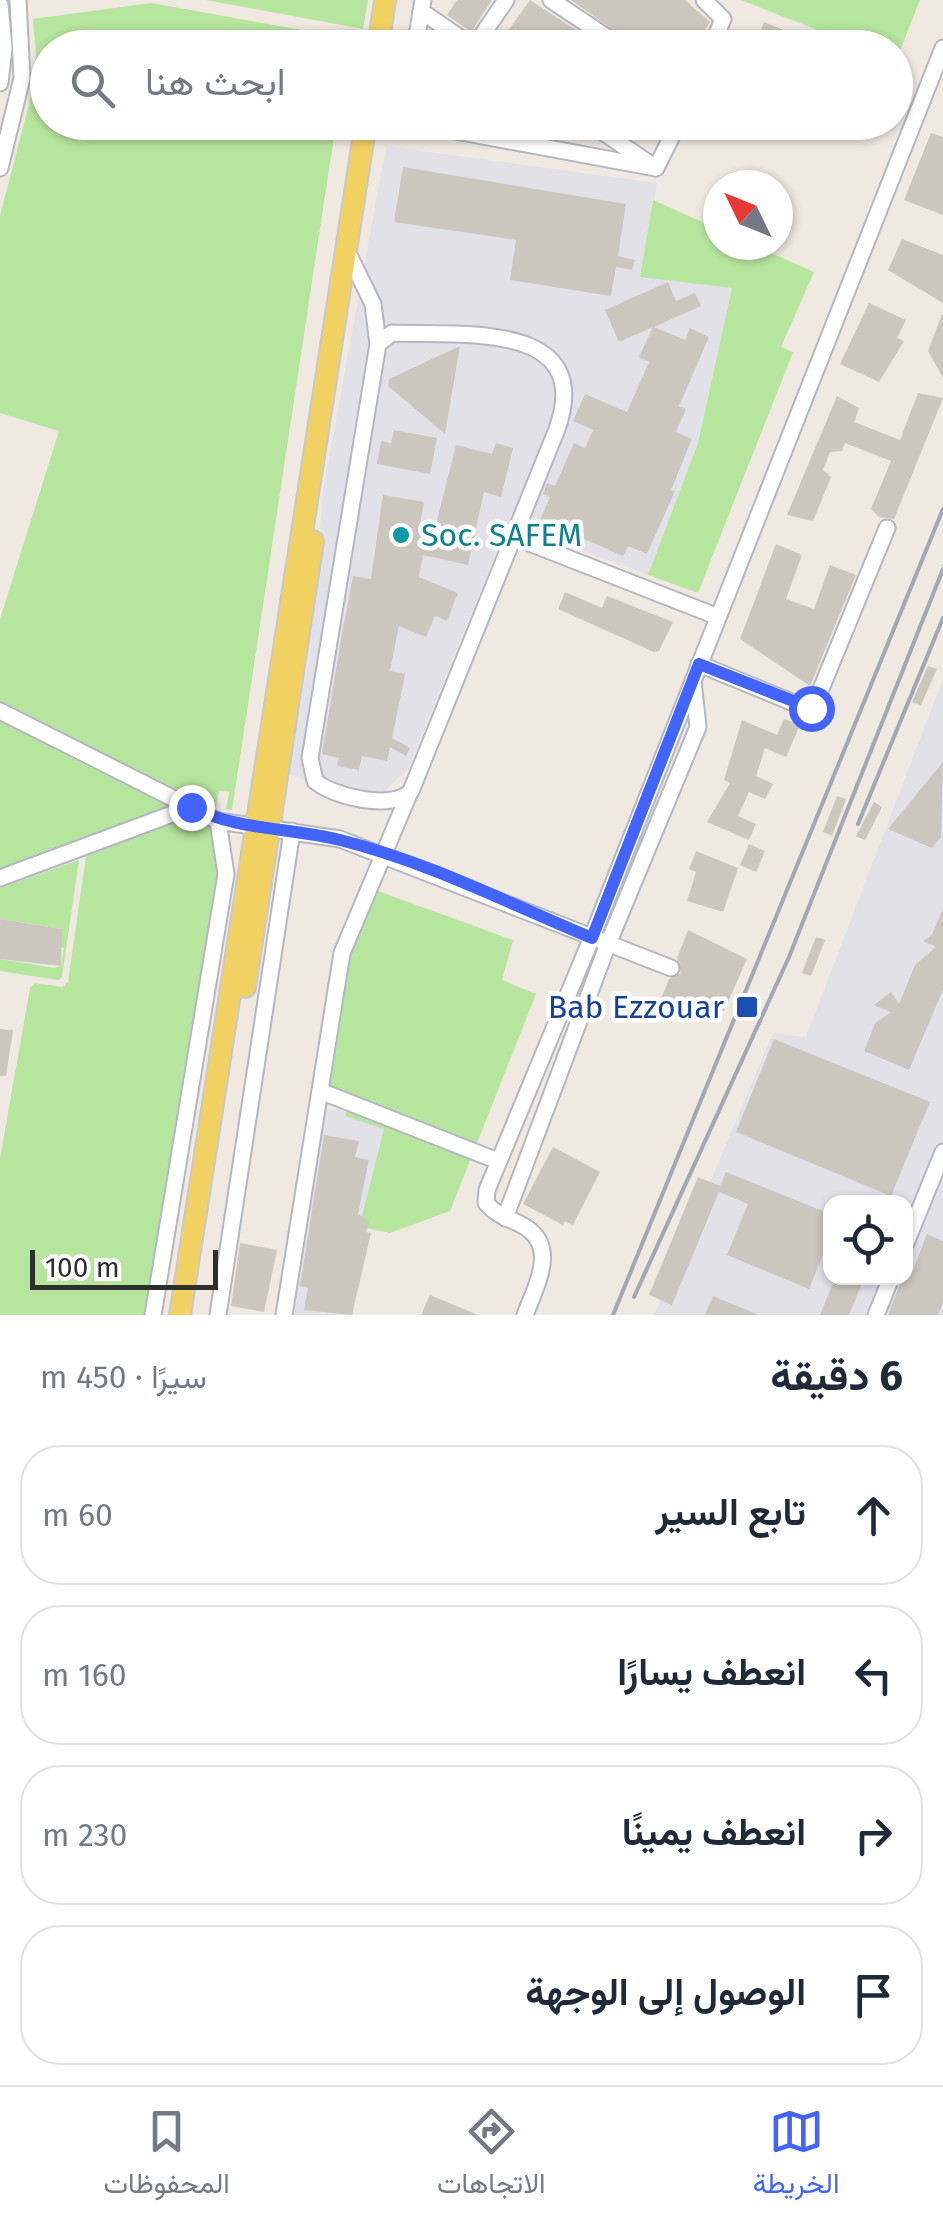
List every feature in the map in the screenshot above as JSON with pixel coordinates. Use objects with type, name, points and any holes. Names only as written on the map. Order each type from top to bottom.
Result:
[{"type":"main road","points":[[381,30],[386,0]]},
{"type":"main road","points":[[391,30],[396,0]]},
{"type":"main road","points":[[192,1315],[272,829],[364,140]]},
{"type":"main road","points":[[350,256],[373,140]]},
{"type":"main road","points":[[180,1315],[272,829]]},
{"type":"street","points":[[0,168],[22,78],[18,0]]},
{"type":"street","points":[[486,30],[506,0]]},
{"type":"street","points":[[551,0],[596,30]]},
{"type":"street","points":[[704,0],[723,19],[718,30]]},
{"type":"street","points":[[422,6],[453,30]]},
{"type":"street","points":[[0,83],[1,14],[20,17]]},
{"type":"street","points":[[913,123],[943,48]]},
{"type":"street","points":[[504,140],[656,168]]},
{"type":"street","points":[[615,140],[656,168]]},
{"type":"street","points":[[656,168],[670,140]]},
{"type":"street","points":[[524,1315],[544,1266],[544,1249],[524,1226],[486,1203],[498,1161],[592,938],[906,140]]},
{"type":"street","points":[[350,256],[373,304],[378,344],[311,770],[315,781],[332,793],[394,800],[404,798],[411,790]]},
{"type":"street","points":[[284,1315],[342,953],[564,410],[560,377],[550,361],[539,348],[514,338],[392,333],[378,344]]},
{"type":"street","points":[[699,664],[811,708],[887,528]]},
{"type":"street","points":[[514,537],[716,616]]},
{"type":"street","points":[[505,1218],[608,944],[698,727],[698,696],[692,681]]},
{"type":"street","points":[[0,710],[218,821],[384,853],[671,968]]},
{"type":"street","points":[[0,878],[191,807]]},
{"type":"street","points":[[154,1315],[226,874],[218,821]]},
{"type":"street","points":[[218,1315],[272,829]]},
{"type":"street","points":[[320,1091],[498,1161]]},
{"type":"street","points":[[913,1226],[943,1152]]},
{"type":"street","points":[[876,1315],[889,1285]]},
{"type":"shaded area","points":[[386,146],[657,183],[641,277],[732,287],[698,443],[648,575],[526,530],[506,528],[409,767],[370,806],[287,773],[310,652],[323,491]]},
{"type":"shaded area","points":[[943,679],[943,1315],[654,1315],[773,1033],[806,1037]]},
{"type":"shaded area","points":[[337,1109],[390,1128],[341,1315],[293,1315],[326,1110]]},
{"type":"green space","points":[[206,0],[368,0],[363,29]]},
{"type":"green space","points":[[741,0],[920,0],[908,30],[818,30]]},
{"type":"green space","points":[[151,3],[302,30],[34,30],[33,19]]},
{"type":"green space","points":[[30,97],[30,140],[333,140],[232,810],[226,809],[229,792],[219,791],[216,807],[202,804],[0,703],[0,619],[59,431],[0,413],[0,216]]},
{"type":"green space","points":[[653,200],[703,222],[703,260],[787,260],[814,272],[781,347],[793,352],[698,593],[648,575],[698,443],[732,288],[640,277]]},
{"type":"green space","points":[[0,717],[172,806],[0,871]]},
{"type":"green space","points":[[181,818],[193,818],[215,829],[222,855],[148,1315],[0,1315],[0,1159],[30,988],[35,983],[62,987],[68,982],[86,856]]},
{"type":"green space","points":[[79,860],[62,977],[58,980],[0,971],[0,959],[55,968],[61,965],[64,948],[59,947],[62,929],[0,919],[0,888]]},
{"type":"green space","points":[[375,890],[513,940],[502,980],[536,994],[450,1211],[390,1233],[367,1228],[368,1221],[361,1220],[384,1129],[345,1116],[351,1096],[326,1087],[347,957]]},
{"type":"building","points":[[457,0],[492,0],[472,30],[447,15]]},
{"type":"building","points":[[530,0],[576,30],[509,30]]},
{"type":"building","points":[[571,0],[685,0],[710,22],[705,30],[614,30]]},
{"type":"building","points":[[764,22],[784,30],[761,30]]},
{"type":"building","points":[[931,133],[943,137],[943,215],[904,200]]},
{"type":"building","points":[[403,167],[626,204],[618,256],[635,260],[632,270],[616,267],[611,296],[510,280],[516,240],[394,222]]},
{"type":"building","points":[[902,239],[943,255],[943,303],[888,270]]},
{"type":"building","points":[[668,282],[676,301],[695,293],[701,306],[654,327],[685,340],[690,328],[709,337],[679,406],[686,409],[676,432],[692,439],[671,490],[675,491],[647,554],[628,546],[623,556],[540,520],[550,497],[543,494],[547,483],[555,486],[574,443],[585,448],[593,430],[573,421],[585,394],[627,412],[649,362],[639,357],[653,327],[619,342],[605,310]]},
{"type":"building","points":[[869,303],[906,320],[897,338],[904,341],[879,382],[840,364]]},
{"type":"building","points":[[943,315],[943,378],[928,351]]},
{"type":"building","points":[[460,346],[445,434],[388,386],[389,379]]},
{"type":"building","points":[[918,393],[943,398],[894,519],[879,517],[871,509],[891,461],[845,443],[842,451],[830,452],[823,470],[831,477],[813,521],[787,515],[837,396],[859,408],[854,422],[900,440]]},
{"type":"building","points":[[394,430],[437,438],[430,474],[377,464],[381,441],[391,443]]},
{"type":"building","points":[[496,443],[513,448],[501,497],[484,492],[468,565],[423,555],[419,577],[458,593],[447,621],[435,616],[426,637],[399,626],[390,671],[405,674],[392,738],[410,748],[406,756],[390,747],[387,761],[362,756],[359,770],[337,766],[339,758],[322,754],[342,634],[353,576],[371,579],[383,495],[424,502],[420,524],[435,528],[456,445],[492,454]]},
{"type":"building","points":[[776,544],[802,555],[786,599],[814,609],[830,565],[856,575],[810,686],[740,639]]},
{"type":"building","points":[[565,592],[602,608],[607,596],[673,622],[659,651],[654,652],[558,609]]},
{"type":"building","points":[[928,666],[937,669],[921,705],[912,702]]},
{"type":"building","points":[[784,719],[800,725],[786,757],[765,748],[756,776],[773,784],[765,799],[749,792],[738,816],[756,824],[749,840],[707,822],[730,783],[724,780],[742,720],[777,735]]},
{"type":"building","points":[[943,762],[941,837],[932,848],[888,829]]},
{"type":"building","points":[[837,796],[846,799],[832,836],[823,832]]},
{"type":"building","points":[[874,802],[882,807],[865,840],[856,836]]},
{"type":"building","points":[[749,844],[765,851],[756,872],[740,865]]},
{"type":"building","points":[[696,851],[738,868],[723,912],[687,901],[696,872],[689,869]]},
{"type":"building","points":[[943,908],[943,990],[909,1070],[864,1051],[875,1023],[891,1012],[874,1005],[891,992],[899,1004],[915,965],[936,947],[923,941],[932,935]]},
{"type":"building","points":[[0,919],[62,929],[61,966],[0,959]]},
{"type":"building","points":[[688,930],[747,959],[724,1011],[700,1001],[693,1018],[659,1004],[669,979],[681,973],[677,958]]},
{"type":"building","points":[[816,937],[825,940],[811,976],[802,973]]},
{"type":"building","points":[[0,1029],[13,1030],[6,1076],[0,1076]]},
{"type":"building","points":[[774,1039],[930,1102],[891,1195],[736,1132]]},
{"type":"building","points":[[324,1135],[359,1141],[355,1157],[369,1160],[358,1214],[369,1221],[366,1232],[371,1233],[352,1315],[304,1310],[308,1288],[300,1286]]},
{"type":"building","points":[[553,1147],[600,1172],[573,1225],[565,1221],[563,1225],[523,1204]]},
{"type":"building","points":[[726,1172],[823,1211],[823,1254],[809,1289],[727,1255],[748,1204],[719,1192],[672,1305],[649,1295],[698,1177],[720,1186]]},
{"type":"building","points":[[927,1234],[943,1241],[943,1303],[938,1315],[888,1315],[899,1285],[913,1285],[913,1270]]},
{"type":"building","points":[[240,1243],[277,1250],[264,1312],[231,1306]]},
{"type":"building","points":[[832,1285],[861,1285],[849,1315],[820,1315]]},
{"type":"building","points":[[430,1295],[478,1315],[421,1315]]},
{"type":"building","points":[[713,1296],[759,1315],[705,1315]]},
{"type":"railway","points":[[613,1315],[943,509]]},
{"type":"railway","points":[[634,1297],[789,957],[943,569]]},
{"type":"railway","points":[[858,824],[943,618]]},
{"type":"place","name":"Soc. SAFEM","points":[[401,535]]},
{"type":"place","name":"Bab Ezzouar","points":[[747,1007]]},
{"type":"route","points":[[191,807],[218,821],[340,840],[384,853],[592,938],[699,664],[811,708]]}]
